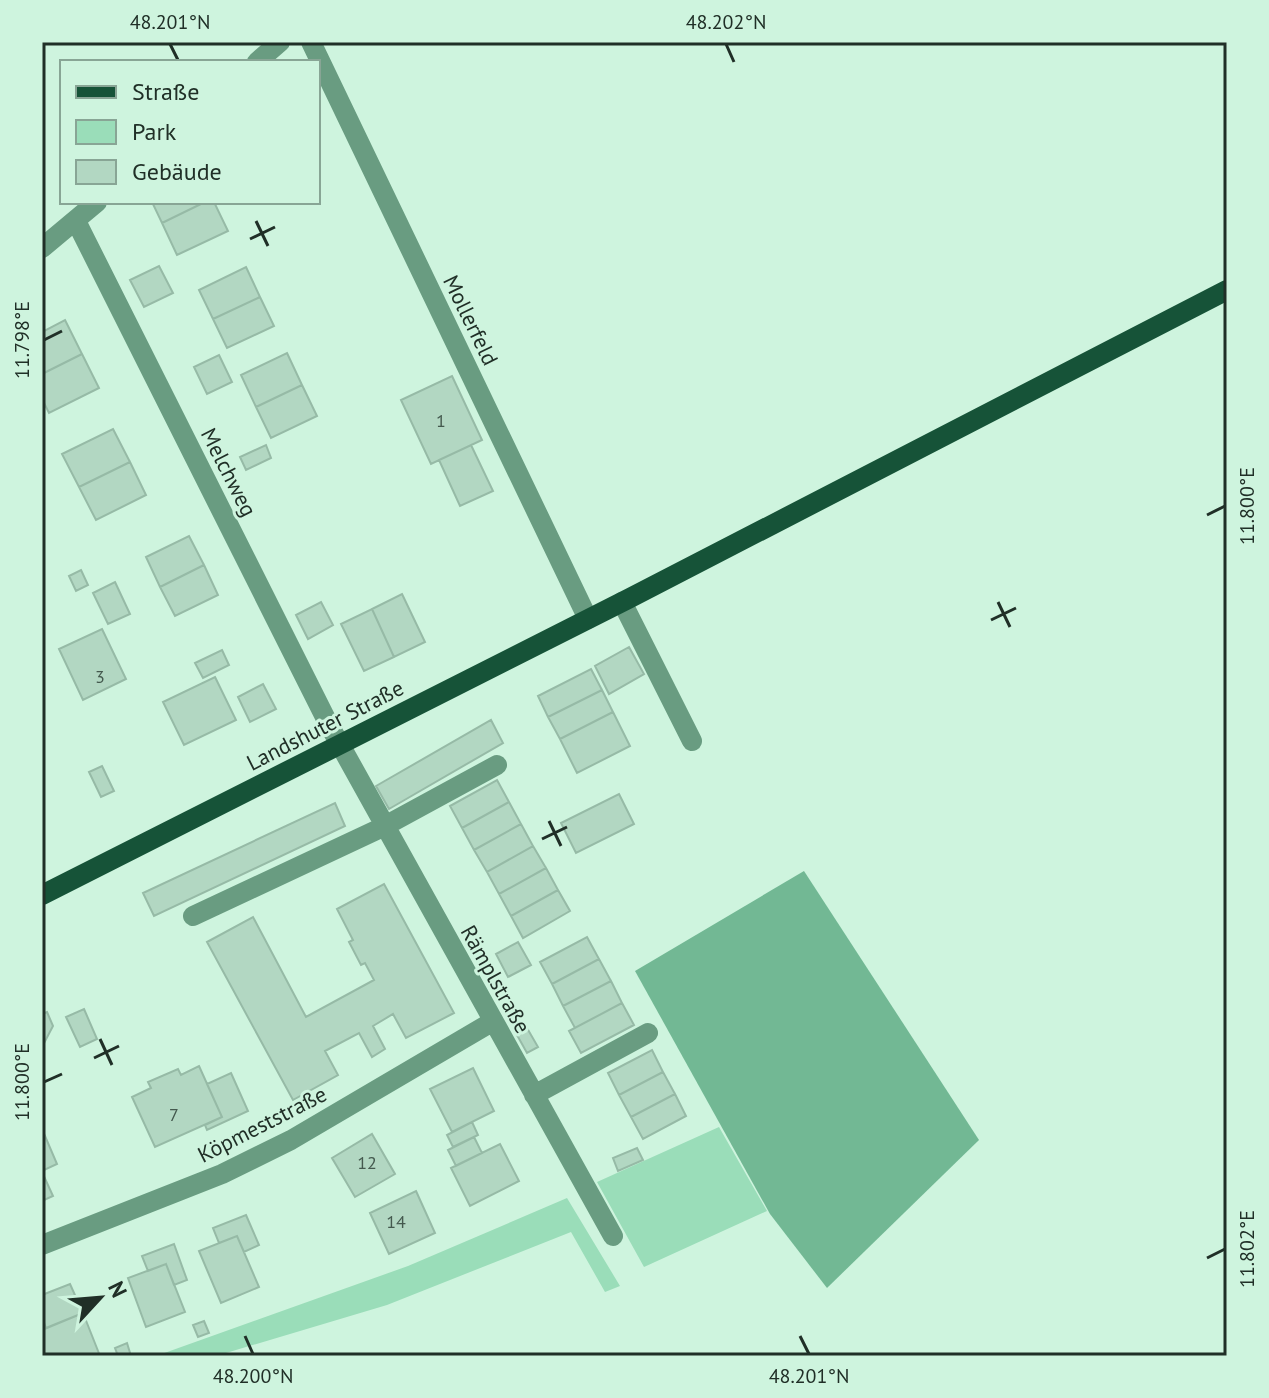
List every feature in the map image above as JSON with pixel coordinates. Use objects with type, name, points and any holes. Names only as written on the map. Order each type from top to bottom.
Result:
[{"type":"main road","name":"Landshuter Straße","points":[[42,895],[626,600],[1227,290]]},
{"type":"street","points":[[259,60],[280,42]]},
{"type":"street","name":"Mollerfeld","points":[[320,61],[588,619]]},
{"type":"street","points":[[42,248],[95,204]]},
{"type":"street","name":"Melchweg","points":[[76,221],[339,744]]},
{"type":"street","points":[[626,600],[692,741]]},
{"type":"street","name":"Rämplstraße","points":[[339,744],[613,1236]]},
{"type":"street","points":[[193,916],[383,827],[497,765]]},
{"type":"street","name":"Köpmeststraße","points":[[42,1245],[222,1174],[277,1147],[492,1022]]},
{"type":"street","points":[[534,1095],[648,1033]]},
{"type":"green space","points":[[804,871],[979,1140],[827,1288],[770,1214],[635,971]]},
{"type":"green space","points":[[719,1127],[767,1211],[644,1267],[597,1182]]},
{"type":"green space","points":[[567,1198],[620,1286],[605,1292],[571,1232],[387,1305],[216,1356],[156,1356],[408,1266]]},
{"type":"building","points":[[153,204],[201,204],[162,223]]},
{"type":"building","points":[[201,204],[215,204],[228,231],[177,255],[162,223]]},
{"type":"building","points":[[159,266],[173,293],[144,307],[130,280]]},
{"type":"building","points":[[246,267],[260,297],[213,319],[199,290]]},
{"type":"building","points":[[260,297],[274,326],[227,348],[213,319]]},
{"type":"building","points":[[65,320],[82,354],[42,374],[42,332]]},
{"type":"building","points":[[287,353],[302,385],[256,407],[241,375]]},
{"type":"building","points":[[82,354],[99,388],[49,413],[42,399],[42,374]]},
{"type":"building","points":[[219,355],[232,382],[207,394],[194,367]]},
{"type":"building","points":[[452,376],[482,440],[431,464],[401,400]]},
{"type":"building","points":[[302,385],[317,416],[271,438],[256,407]]},
{"type":"building","points":[[113,429],[130,462],[79,487],[62,454]]},
{"type":"building","points":[[266,445],[271,458],[246,470],[240,457]]},
{"type":"building","points":[[471,445],[493,491],[460,506],[439,460]]},
{"type":"building","points":[[130,462],[146,495],[96,520],[79,487]]},
{"type":"building","points":[[189,536],[204,565],[160,587],[146,557]]},
{"type":"building","points":[[204,565],[218,595],[175,616],[160,587]]},
{"type":"building","points":[[81,570],[88,585],[76,591],[69,576]]},
{"type":"building","points":[[115,582],[130,614],[108,624],[93,593]]},
{"type":"building","points":[[402,594],[425,642],[394,657],[372,609]]},
{"type":"building","points":[[321,602],[333,625],[308,639],[296,615]]},
{"type":"building","points":[[372,609],[394,657],[364,671],[341,624]]},
{"type":"building","points":[[102,629],[126,679],[83,700],[59,649]]},
{"type":"building","points":[[629,647],[644,674],[609,694],[595,666]]},
{"type":"building","points":[[222,650],[229,665],[203,678],[195,663]]},
{"type":"building","points":[[591,669],[602,690],[548,717],[538,696]]},
{"type":"building","points":[[215,677],[236,720],[184,745],[163,702]]},
{"type":"building","points":[[263,684],[276,709],[250,722],[238,697]]},
{"type":"building","points":[[602,690],[613,712],[560,739],[548,717]]},
{"type":"building","points":[[613,712],[630,746],[577,773],[560,739]]},
{"type":"building","points":[[491,720],[503,743],[389,809],[376,786]]},
{"type":"building","points":[[102,766],[114,791],[101,797],[89,772]]},
{"type":"building","points":[[497,780],[509,802],[462,828],[450,806]]},
{"type":"building","points":[[619,794],[634,824],[576,853],[561,823]]},
{"type":"building","points":[[509,802],[521,824],[474,850],[462,828]]},
{"type":"building","points":[[335,803],[345,826],[154,916],[143,893]]},
{"type":"building","points":[[521,824],[533,846],[487,872],[474,850]]},
{"type":"building","points":[[533,846],[546,868],[499,894],[487,872]]},
{"type":"building","points":[[546,868],[558,890],[511,916],[499,894]]},
{"type":"building","points":[[384,884],[454,1013],[406,1038],[393,1014],[373,1026],[385,1049],[372,1057],[359,1033],[325,1051],[338,1075],[293,1100],[207,942],[253,917],[306,1017],[374,980],[365,963],[361,965],[349,942],[353,940],[337,909]]},
{"type":"building","points":[[558,890],[570,911],[523,938],[511,916]]},
{"type":"building","points":[[587,937],[599,959],[552,984],[540,962]]},
{"type":"building","points":[[518,942],[531,965],[508,977],[496,954]]},
{"type":"building","points":[[599,959],[611,981],[563,1006],[552,984]]},
{"type":"building","points":[[611,981],[622,1003],[575,1028],[563,1006]]},
{"type":"building","points":[[622,1003],[634,1025],[581,1053],[569,1031]]},
{"type":"building","points":[[84,1009],[97,1039],[80,1047],[66,1017]]},
{"type":"building","points":[[47,1012],[53,1026],[42,1047],[42,1014]]},
{"type":"building","points":[[527,1028],[538,1047],[527,1053],[517,1035]]},
{"type":"building","points":[[652,1050],[663,1072],[619,1095],[608,1073]]},
{"type":"building","points":[[199,1066],[222,1117],[155,1147],[132,1097],[151,1088],[148,1082],[178,1069],[181,1075]]},
{"type":"building","points":[[473,1068],[494,1111],[452,1132],[430,1089]]},
{"type":"building","points":[[663,1072],[675,1094],[631,1117],[619,1095]]},
{"type":"building","points":[[231,1073],[248,1111],[207,1130],[205,1125],[222,1117],[207,1084]]},
{"type":"building","points":[[675,1094],[686,1116],[643,1139],[631,1117]]},
{"type":"building","points":[[472,1122],[478,1135],[453,1147],[447,1135]]},
{"type":"building","points":[[42,1129],[57,1164],[42,1171]]},
{"type":"building","points":[[372,1134],[395,1174],[355,1197],[332,1158]]},
{"type":"building","points":[[474,1137],[482,1153],[456,1166],[448,1150]]},
{"type":"building","points":[[500,1144],[519,1181],[470,1206],[451,1168]]},
{"type":"building","points":[[637,1148],[643,1160],[618,1171],[613,1158]]},
{"type":"building","points":[[42,1172],[53,1196],[42,1201]]},
{"type":"building","points":[[416,1191],[435,1233],[389,1254],[370,1213]]},
{"type":"building","points":[[246,1215],[259,1245],[244,1252],[237,1236],[219,1243],[213,1228]]},
{"type":"building","points":[[237,1236],[259,1287],[221,1303],[199,1251]]},
{"type":"building","points":[[174,1244],[187,1280],[174,1285],[166,1264],[148,1271],[142,1256]]},
{"type":"building","points":[[166,1264],[185,1312],[146,1327],[128,1278]]},
{"type":"building","points":[[70,1284],[83,1313],[46,1328],[42,1317],[42,1295]]},
{"type":"building","points":[[83,1313],[100,1356],[42,1356],[42,1330]]},
{"type":"building","points":[[204,1321],[209,1333],[198,1337],[193,1325]]},
{"type":"building","points":[[127,1343],[131,1356],[118,1356],[115,1348]]}]
